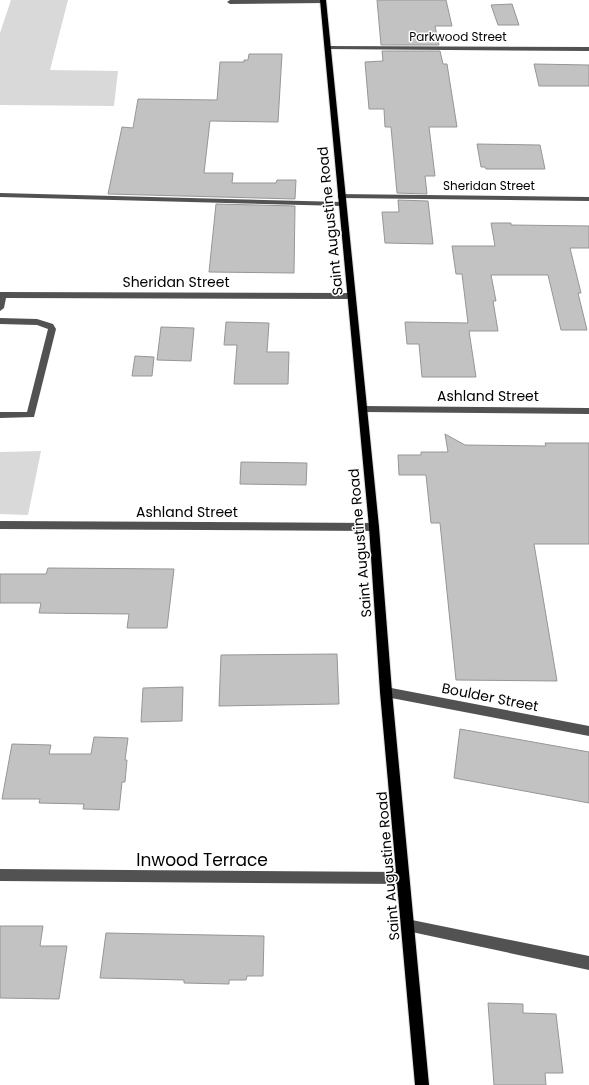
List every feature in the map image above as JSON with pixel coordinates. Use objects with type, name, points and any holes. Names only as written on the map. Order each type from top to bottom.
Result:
[{"type":"main road","name":"Saint Augustine Road","points":[[323,1],[374,527],[386,692],[422,1085]]},
{"type":"street","points":[[230,2],[323,1]]},
{"type":"street","name":"Parkwood Street","points":[[327,48],[589,49]]},
{"type":"street","name":"Sheridan Street","points":[[0,195],[89,198],[342,200],[589,198]]},
{"type":"street","points":[[0,308],[2,295]]},
{"type":"street","name":"Sheridan Street","points":[[2,295],[352,296]]},
{"type":"street","points":[[0,322],[37,322],[50,326],[52,330],[32,415],[0,415]]},
{"type":"street","name":"Ashland Street","points":[[363,409],[589,410]]},
{"type":"street","name":"Ashland Street","points":[[0,524],[374,527]]},
{"type":"street","name":"Boulder Street","points":[[386,692],[589,731]]},
{"type":"street","name":"Inwood Terrace","points":[[0,875],[403,878]]},
{"type":"street","points":[[407,925],[589,963]]},
{"type":"shaded area","points":[[11,0],[68,0],[50,70],[118,71],[114,106],[0,105],[0,33]]},
{"type":"shaded area","points":[[41,451],[28,515],[0,514],[0,452]]},
{"type":"building","points":[[377,0],[446,0],[452,26],[435,26],[439,45],[381,45]]},
{"type":"building","points":[[512,4],[519,25],[498,25],[491,5]]},
{"type":"building","points":[[382,51],[440,51],[443,64],[447,64],[457,127],[429,127],[435,176],[425,176],[427,194],[397,193],[391,127],[385,127],[384,109],[369,109],[365,62],[383,61]]},
{"type":"building","points":[[249,54],[282,54],[278,122],[210,121],[204,173],[233,173],[232,183],[276,183],[277,180],[296,180],[295,199],[108,194],[122,127],[133,128],[138,99],[217,100],[220,62],[244,62],[244,60],[248,60]]},
{"type":"building","points":[[534,64],[589,65],[589,86],[539,86]]},
{"type":"building","points":[[477,144],[540,145],[545,169],[486,169],[485,167],[481,167]]},
{"type":"building","points":[[398,200],[428,201],[433,244],[385,243],[382,212],[399,212]]},
{"type":"building","points":[[216,204],[295,206],[294,273],[209,272]]},
{"type":"building","points":[[491,223],[511,223],[511,225],[589,226],[589,248],[570,248],[581,293],[578,293],[587,330],[561,330],[548,275],[491,275],[496,301],[493,301],[498,331],[469,331],[476,377],[422,377],[419,344],[407,344],[405,322],[468,323],[462,274],[456,274],[452,246],[495,246]]},
{"type":"building","points":[[226,322],[269,323],[267,352],[289,352],[288,384],[234,384],[237,345],[224,345]]},
{"type":"building","points":[[161,327],[194,328],[191,361],[157,360]]},
{"type":"building","points":[[135,356],[154,357],[152,376],[132,376]]},
{"type":"building","points":[[445,434],[465,445],[546,446],[545,443],[589,443],[589,544],[534,544],[557,681],[456,680],[440,523],[431,523],[426,475],[399,475],[398,455],[421,455],[421,452],[448,452]]},
{"type":"building","points":[[241,462],[307,463],[306,485],[240,484]]},
{"type":"building","points":[[48,568],[174,569],[167,628],[127,628],[129,614],[39,613],[41,603],[0,603],[0,574],[46,574]]},
{"type":"building","points":[[337,654],[339,704],[219,706],[221,655]]},
{"type":"building","points":[[183,687],[182,721],[141,722],[143,688]]},
{"type":"building","points":[[460,729],[589,752],[589,803],[454,778]]},
{"type":"building","points":[[94,737],[128,738],[125,760],[127,760],[125,782],[122,782],[119,810],[83,809],[84,804],[39,803],[40,799],[2,799],[12,744],[51,745],[49,754],[91,754]]},
{"type":"building","points":[[0,926],[43,926],[40,946],[67,946],[59,999],[0,998]]},
{"type":"building","points":[[106,933],[264,936],[263,976],[247,976],[246,980],[229,980],[229,984],[184,983],[184,980],[100,978]]},
{"type":"building","points":[[488,1003],[523,1004],[523,1013],[556,1014],[563,1073],[545,1073],[546,1085],[494,1085]]}]
